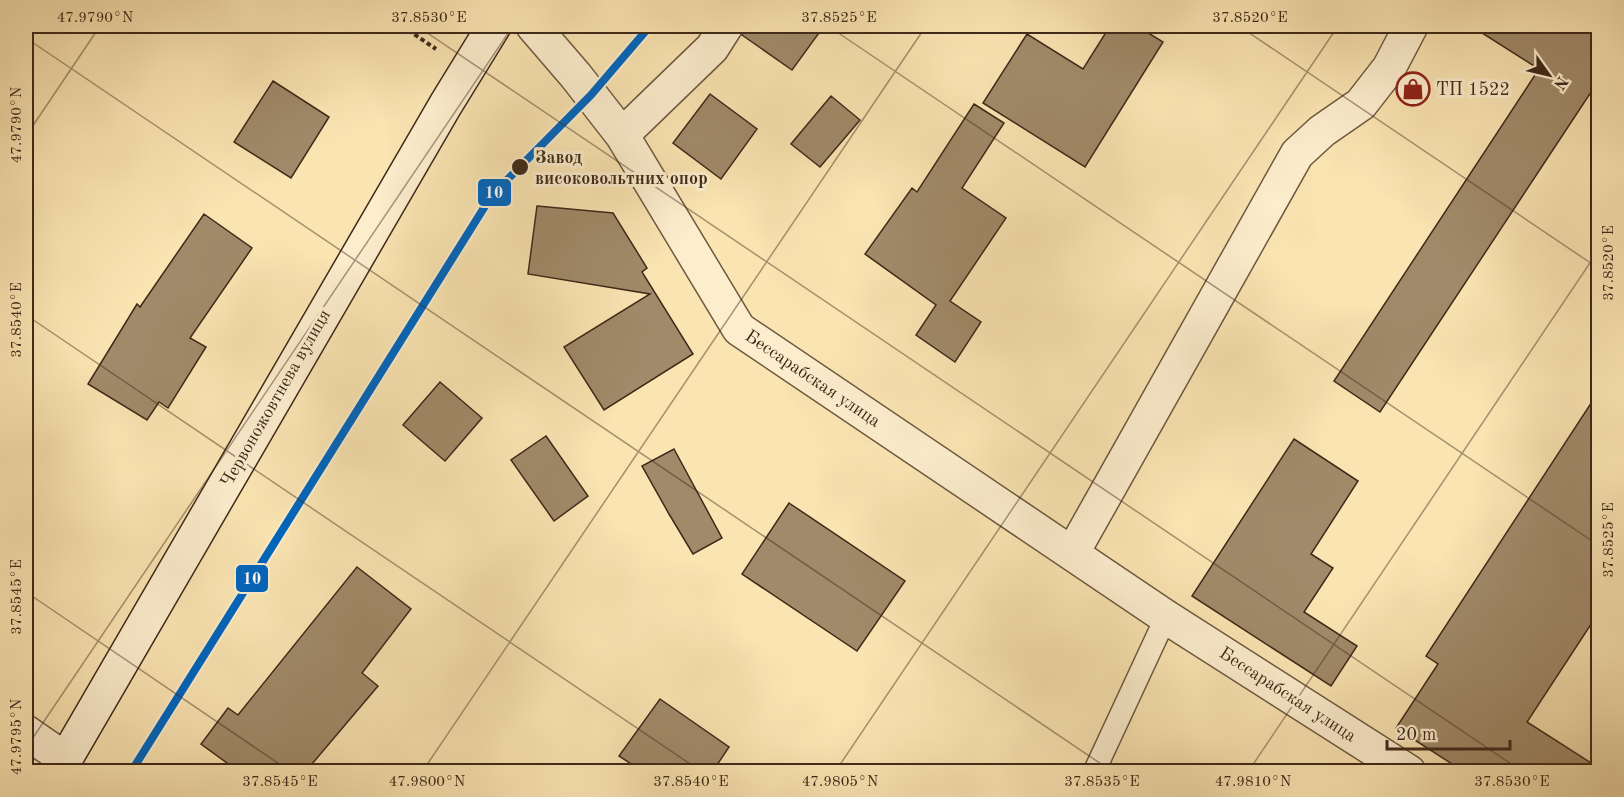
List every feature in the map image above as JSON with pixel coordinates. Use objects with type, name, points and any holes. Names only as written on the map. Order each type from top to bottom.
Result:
[{"type":"street","name":"Червоножовтнева вулиця","points":[[62,765],[440,114],[494,26]]},
{"type":"street","name":"Бессарабская улица","points":[[533,26],[622,135],[739,328],[1166,617],[1409,771]]},
{"type":"street","points":[[622,135],[712,48],[726,26]]},
{"type":"street","points":[[1073,552],[1297,154],[1322,131],[1361,104],[1389,68],[1411,26]]},
{"type":"street","points":[[26,732],[62,765]]},
{"type":"lane","points":[[1094,771],[1166,617]]},
{"type":"building","points":[[745,26],[824,26],[792,70],[742,35]]},
{"type":"building","points":[[1110,26],[1137,26],[1163,42],[1085,167],[983,103],[1027,34],[1083,69]]},
{"type":"building","points":[[1471,26],[1599,26],[1599,80],[1380,412],[1334,381],[1539,69]]},
{"type":"building","points":[[273,81],[329,117],[291,178],[234,142]]},
{"type":"building","points":[[710,94],[757,129],[721,179],[673,143]]},
{"type":"building","points":[[831,96],[860,120],[820,167],[791,144]]},
{"type":"building","points":[[974,104],[1004,123],[962,188],[1006,218],[950,301],[981,322],[955,362],[916,335],[936,305],[865,254],[912,188],[917,192]]},
{"type":"building","points":[[537,206],[613,213],[647,268],[642,272],[693,354],[604,410],[564,347],[650,294],[528,274]]},
{"type":"building","points":[[204,214],[252,248],[190,338],[206,347],[168,408],[159,402],[147,420],[88,384],[137,304],[140,307]]},
{"type":"building","points":[[440,382],[482,418],[445,461],[403,425]]},
{"type":"building","points":[[1599,391],[1599,612],[1527,722],[1599,768],[1599,771],[1463,771],[1396,728],[1438,664],[1426,656]]},
{"type":"building","points":[[546,436],[588,496],[554,521],[511,460]]},
{"type":"building","points":[[1294,439],[1358,481],[1311,554],[1333,568],[1304,612],[1357,646],[1331,686],[1192,596]]},
{"type":"building","points":[[674,449],[722,538],[693,554],[642,466]]},
{"type":"building","points":[[789,503],[905,581],[857,651],[742,574]]},
{"type":"building","points":[[357,567],[411,609],[362,673],[378,686],[306,771],[238,771],[201,744],[228,708],[238,715]]},
{"type":"building","points":[[660,699],[729,747],[713,771],[642,771],[619,756]]},
{"type":"transit line","name":"10","points":[[131,772],[492,195],[591,95],[650,26]]},
{"type":"place","name":"ТП 1522","points":[[1413,89]]},
{"type":"place","name":"Завод високовольтних опор","points":[[520,167]]}]
